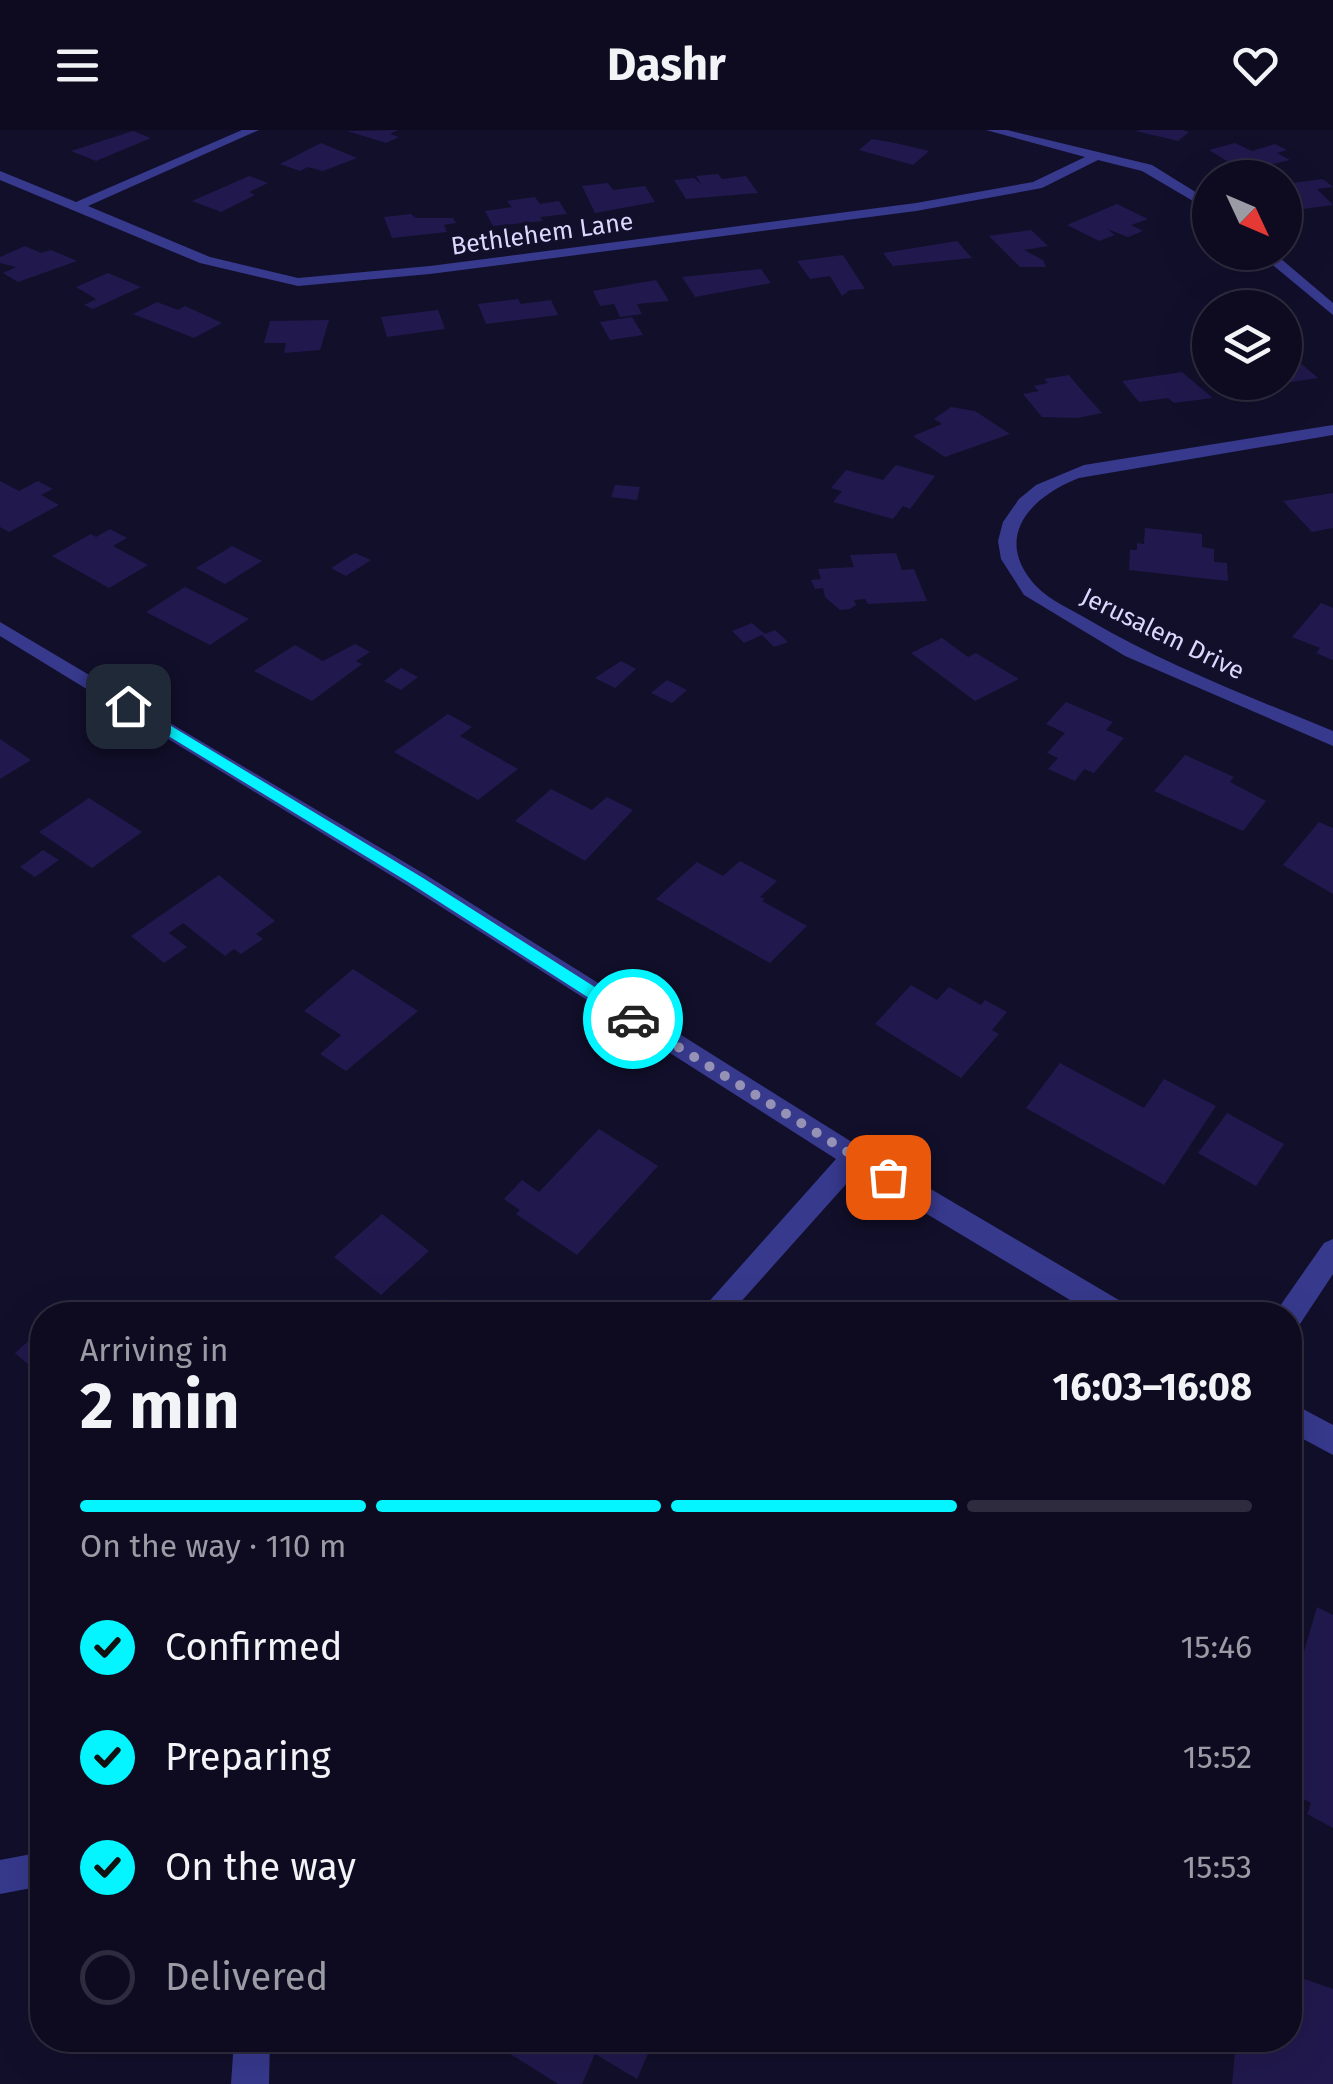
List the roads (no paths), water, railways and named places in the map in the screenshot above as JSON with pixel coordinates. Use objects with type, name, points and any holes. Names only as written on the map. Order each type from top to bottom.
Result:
[{"type":"street","points":[[75,207],[253,130]]},
{"type":"street","points":[[992,130],[1100,154],[1166,177],[1192,195]]},
{"type":"street","name":"Bethlehem Lane","points":[[0,175],[205,260],[276,280],[321,281],[916,207],[1038,185],[1100,154]]},
{"type":"street","points":[[1285,270],[1333,312]]},
{"type":"street","name":"Jerusalem Drive","points":[[1333,430],[1084,470],[1060,478],[1034,493],[1017,512],[1007,534],[1007,554],[1032,593],[1097,634],[1333,739]]},
{"type":"street","points":[[0,628],[418,882],[854,1157],[1097,1302]]},
{"type":"street","points":[[723,1302],[854,1157]]},
{"type":"street","points":[[1299,1302],[1333,1251]]},
{"type":"street","points":[[1302,1423],[1333,1442]]},
{"type":"street","points":[[0,1876],[30,1871]]},
{"type":"street","points":[[250,2084],[251,2052]]}]
